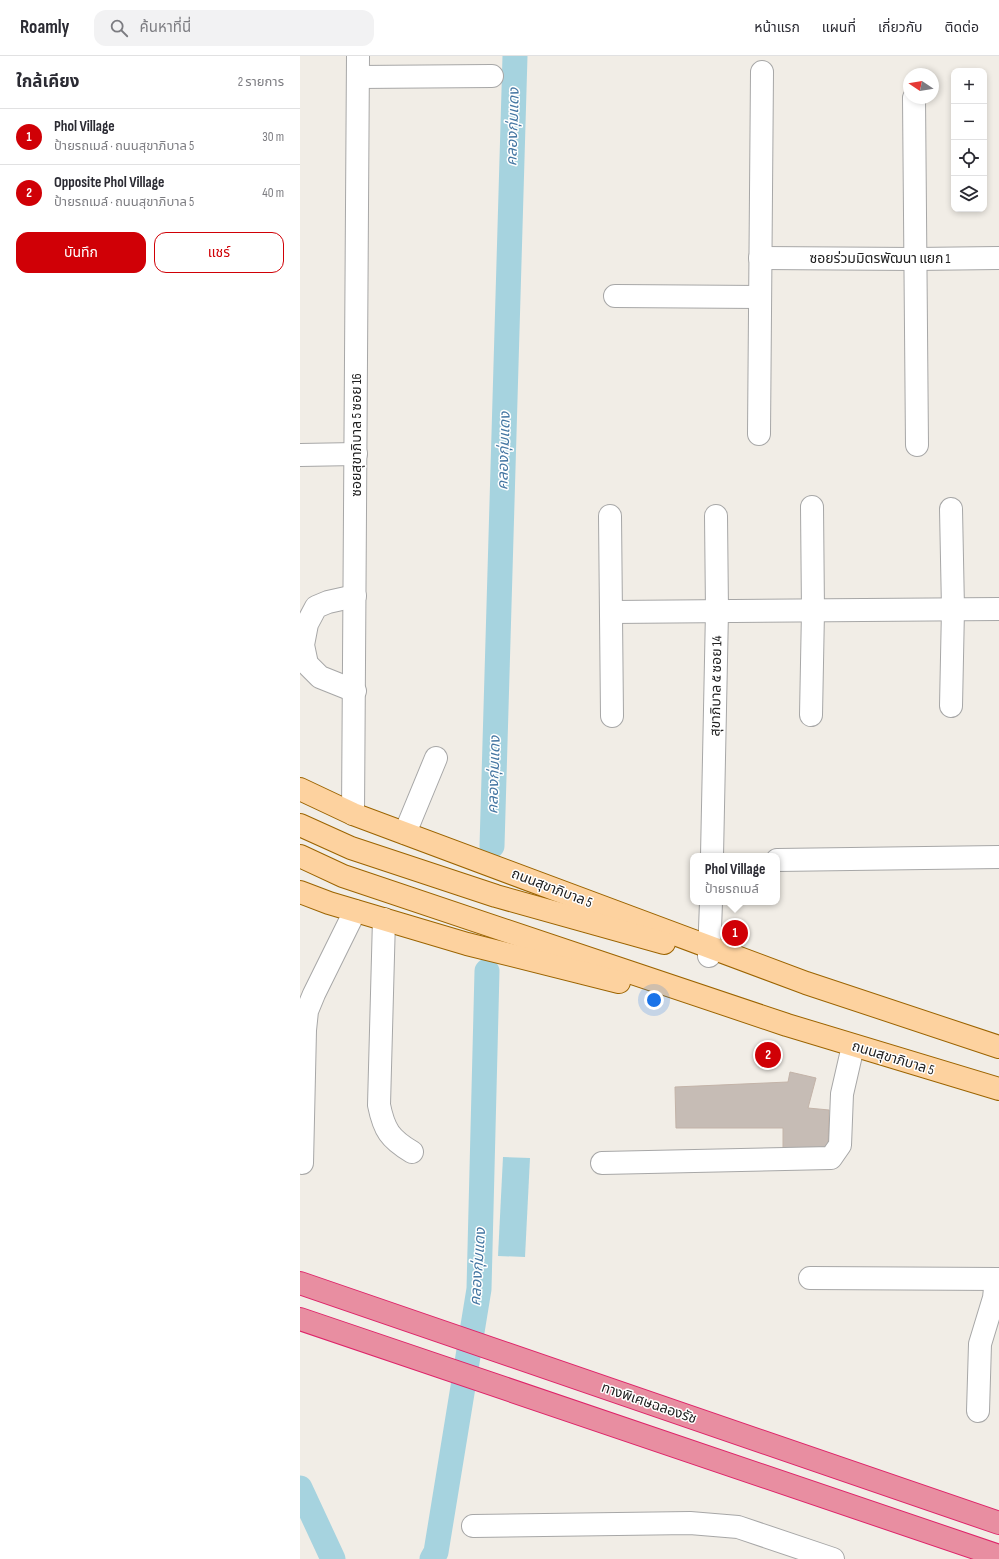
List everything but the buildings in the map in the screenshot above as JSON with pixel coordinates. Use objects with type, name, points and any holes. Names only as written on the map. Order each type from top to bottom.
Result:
[{"type":"highway","name":"ทางพิเศษฉลองรัช","points":[[300,1283],[999,1523]]},
{"type":"highway","points":[[300,1319],[999,1556]]},
{"type":"main road","name":"ถนนสุขาภิบาล 5","points":[[300,789],[354,814],[709,951],[999,1047]]},
{"type":"main road","name":"ถนนสุขาภิบาล 5","points":[[300,825],[351,848],[496,896],[709,951]]},
{"type":"main road","name":"ถนนสุขาภิบาล 5","points":[[300,856],[343,876],[787,1025],[999,1089]]},
{"type":"main road","name":"ถนนสุขาภิบาล 5","points":[[300,892],[329,903],[475,946],[787,1025]]},
{"type":"street","points":[[358,66],[492,76]]},
{"type":"street","name":"ซอยสุขาภิบาล 5 ซอย 16","points":[[354,814],[358,66]]},
{"type":"street","points":[[759,434],[762,72]]},
{"type":"street","points":[[914,104],[917,445]]},
{"type":"street","name":"ซอยร่วมมิตรพัฒนา แยก 1","points":[[760,258],[999,258]]},
{"type":"street","points":[[615,296],[760,297]]},
{"type":"street","points":[[300,455],[356,454]]},
{"type":"street","points":[[811,715],[813,611],[812,507]]},
{"type":"street","points":[[951,509],[953,609],[951,706]]},
{"type":"street","points":[[610,516],[612,716]]},
{"type":"street","name":"สุขาภิบาล ๕ ซอย 14","points":[[712,853],[718,611],[716,516]]},
{"type":"street","points":[[355,596],[328,602],[316,607],[307,624],[303,645],[307,664],[320,677],[355,691]]},
{"type":"street","points":[[612,612],[999,609]]},
{"type":"street","points":[[405,833],[436,758]]},
{"type":"street","points":[[780,860],[999,857]]},
{"type":"street","points":[[709,951],[711,905]]},
{"type":"street","points":[[302,1163],[305,1030],[304,1010],[314,994],[355,911]]},
{"type":"street","points":[[384,919],[379,1105],[382,1121],[387,1131],[399,1145],[412,1152]]},
{"type":"street","points":[[602,1163],[831,1158],[840,1145],[842,1094],[853,1046]]},
{"type":"street","points":[[810,1278],[998,1279],[994,1298],[980,1344],[978,1411]]},
{"type":"street","points":[[473,1526],[710,1524],[738,1527],[833,1559]]},
{"type":"water","points":[[503,1157],[530,1158],[525,1257],[498,1256]]},
{"type":"waterway","name":"คลองกุ่มแดง","points":[[492,846],[515,56]]},
{"type":"waterway","name":"คลองกุ่มแดง","points":[[432,1559],[436,1552],[479,1289],[487,971]]},
{"type":"waterway","points":[[300,1488],[333,1559]]},
{"type":"place","name":"Phol Village","points":[[735,933]]},
{"type":"place","name":"Opposite Phol Village","points":[[768,1055]]}]
